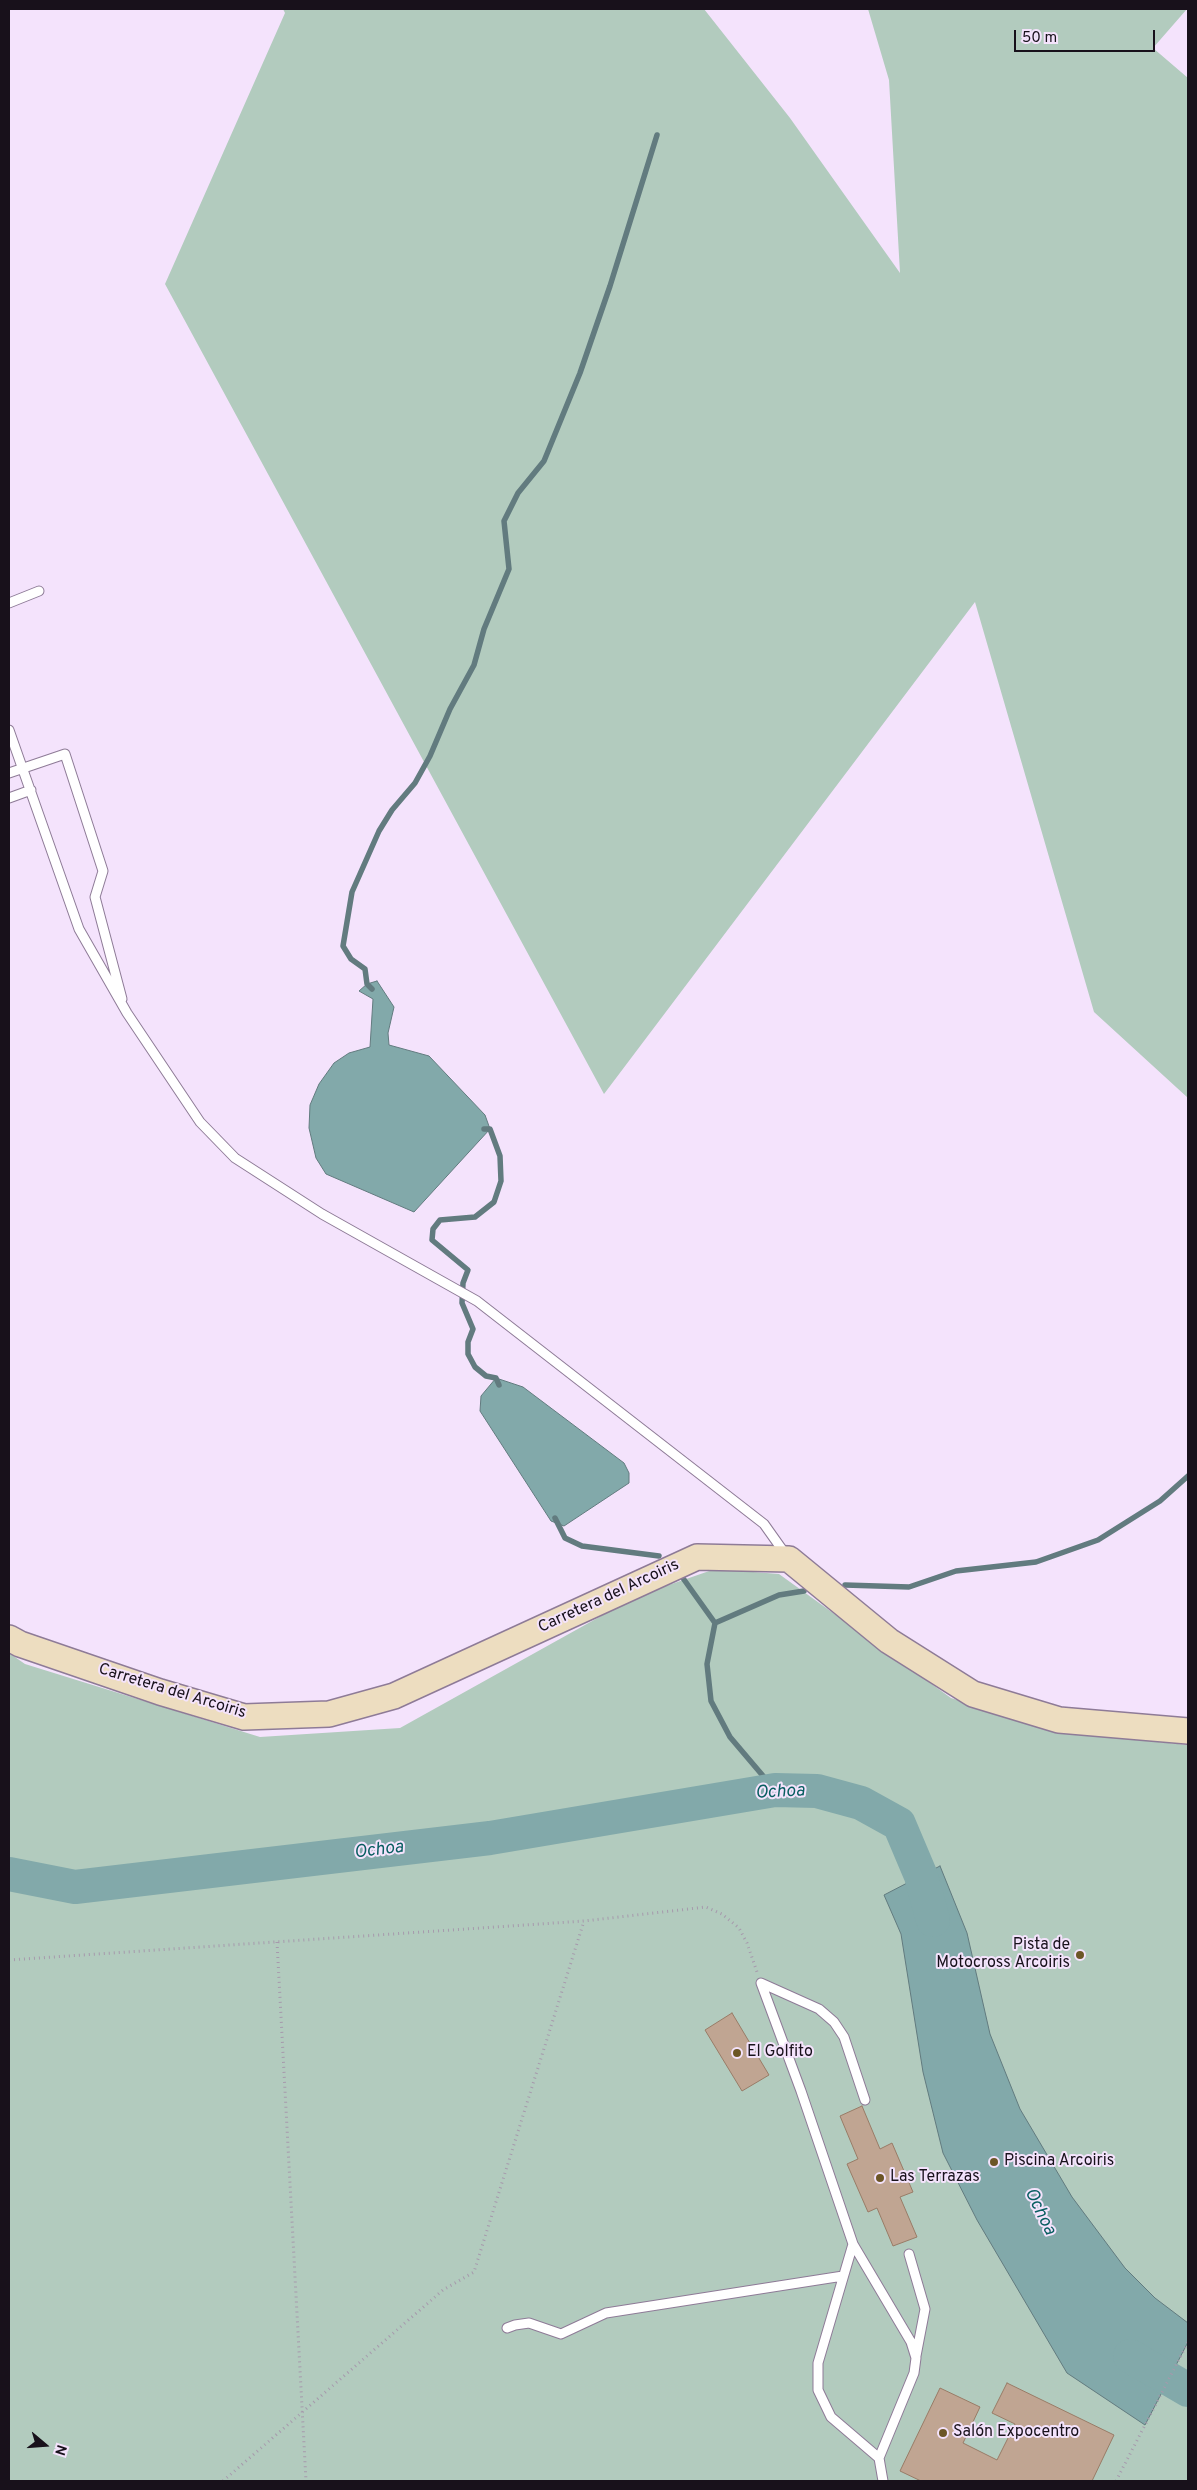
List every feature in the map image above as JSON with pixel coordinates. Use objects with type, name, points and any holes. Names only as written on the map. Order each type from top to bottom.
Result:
[{"type":"street","name":"Carretera del Arcoiris","points":[[9,1638],[20,1644],[151,1689],[244,1717],[328,1714],[394,1696],[697,1557],[789,1559]]},
{"type":"street","points":[[789,1559],[889,1641],[973,1694],[1059,1720],[1188,1730]]},
{"type":"lane","points":[[9,603],[39,591]]},
{"type":"lane","points":[[9,730],[79,929],[127,1013],[200,1122],[235,1158],[322,1214],[474,1300],[764,1524],[789,1559]]},
{"type":"lane","points":[[9,773],[65,754],[103,872],[95,897],[127,1013]]},
{"type":"lane","points":[[9,798],[31,790]]},
{"type":"lane","points":[[761,1983],[819,2009],[834,2022],[844,2037],[865,2100]]},
{"type":"lane","points":[[761,1983],[801,2090],[853,2244],[910,2342],[916,2358]]},
{"type":"lane","points":[[853,2244],[818,2363],[818,2390],[831,2417],[879,2458]]},
{"type":"lane","points":[[884,2481],[879,2458],[914,2373],[925,2309],[910,2254]]},
{"type":"lane","points":[[507,2328],[515,2325],[529,2324],[561,2334],[606,2313],[843,2276]]},
{"type":"path","points":[[9,1960],[584,1921],[706,1907],[722,1914],[739,1928],[761,1983]]},
{"type":"path","points":[[222,2481],[443,2290],[474,2272],[584,1921]]},
{"type":"path","points":[[277,1942],[306,2481]]},
{"type":"path","points":[[1116,2481],[1188,2342]]},
{"type":"shaded area","points":[[283,9],[704,9],[790,118],[900,273],[889,80],[868,9],[1187,9],[1153,48],[1188,78],[1188,1098],[1094,1012],[975,602],[604,1094],[165,284],[285,13]]},
{"type":"shaded area","points":[[715,1569],[779,1574],[951,1698],[1061,1732],[1188,1745],[1188,2481],[9,2481],[9,1653],[25,1664],[260,1737],[400,1728],[637,1596]]},
{"type":"water","points":[[377,981],[394,1007],[388,1033],[389,1045],[429,1056],[485,1115],[490,1129],[414,1212],[326,1174],[316,1158],[309,1128],[310,1105],[319,1084],[334,1063],[349,1053],[370,1047],[373,999],[359,991],[367,984]]},
{"type":"water","points":[[496,1378],[523,1387],[624,1463],[629,1473],[629,1483],[564,1526],[551,1521],[480,1411],[481,1396]]},
{"type":"water","points":[[940,1866],[967,1933],[990,2034],[1020,2109],[1072,2197],[1125,2268],[1155,2298],[1188,2323],[1188,2342],[1145,2425],[1067,2373],[977,2220],[943,2153],[923,2072],[901,1934],[884,1895]]},
{"type":"building","name":"El Golfito","points":[[732,2013],[769,2075],[742,2091],[705,2030]]},
{"type":"building","name":"Las Terrazas","points":[[862,2106],[880,2149],[892,2143],[913,2192],[900,2197],[917,2237],[893,2246],[877,2208],[868,2212],[847,2164],[858,2159],[840,2116]]},
{"type":"building","name":"Salón Expocentro","points":[[1007,2383],[1114,2435],[1092,2481],[921,2481],[900,2471],[940,2388],[980,2407],[963,2443],[997,2460],[1015,2424],[992,2413]]},
{"type":"waterway","points":[[372,989],[367,984],[365,969],[351,959],[343,946],[352,892],[379,831],[392,810],[415,783],[430,756],[450,709],[474,665],[484,629],[509,569],[504,521],[518,493],[544,461],[580,373],[610,286],[657,135]]},
{"type":"waterway","points":[[484,1129],[490,1129],[500,1156],[501,1181],[494,1202],[475,1217],[440,1220],[433,1229],[432,1240],[468,1270],[463,1283],[462,1303],[473,1329],[468,1342],[468,1354],[475,1367],[486,1376],[496,1378],[499,1385]]},
{"type":"waterway","points":[[845,1585],[909,1587],[956,1571],[1036,1562],[1098,1540],[1160,1501],[1188,1476]]},
{"type":"waterway","points":[[555,1518],[565,1538],[582,1546],[659,1556]]},
{"type":"waterway","points":[[680,1574],[715,1623]]},
{"type":"waterway","points":[[775,1790],[730,1737],[711,1701],[707,1664],[715,1623],[779,1595],[804,1591]]},
{"type":"waterway","name":"Ochoa","points":[[9,1874],[75,1887],[490,1838],[775,1790],[817,1791],[861,1803],[899,1824],[921,1876],[933,1920]]},
{"type":"waterway","name":"Ochoa","points":[[1130,2356],[1188,2390]]},
{"type":"place","name":"Pista de Motocross Arcoiris","points":[[1080,1955]]},
{"type":"place","name":"El Golfito","points":[[737,2053]]},
{"type":"place","name":"Piscina Arcoiris","points":[[994,2162]]},
{"type":"place","name":"Las Terrazas","points":[[880,2178]]},
{"type":"place","name":"Salón Expocentro","points":[[943,2433]]}]
